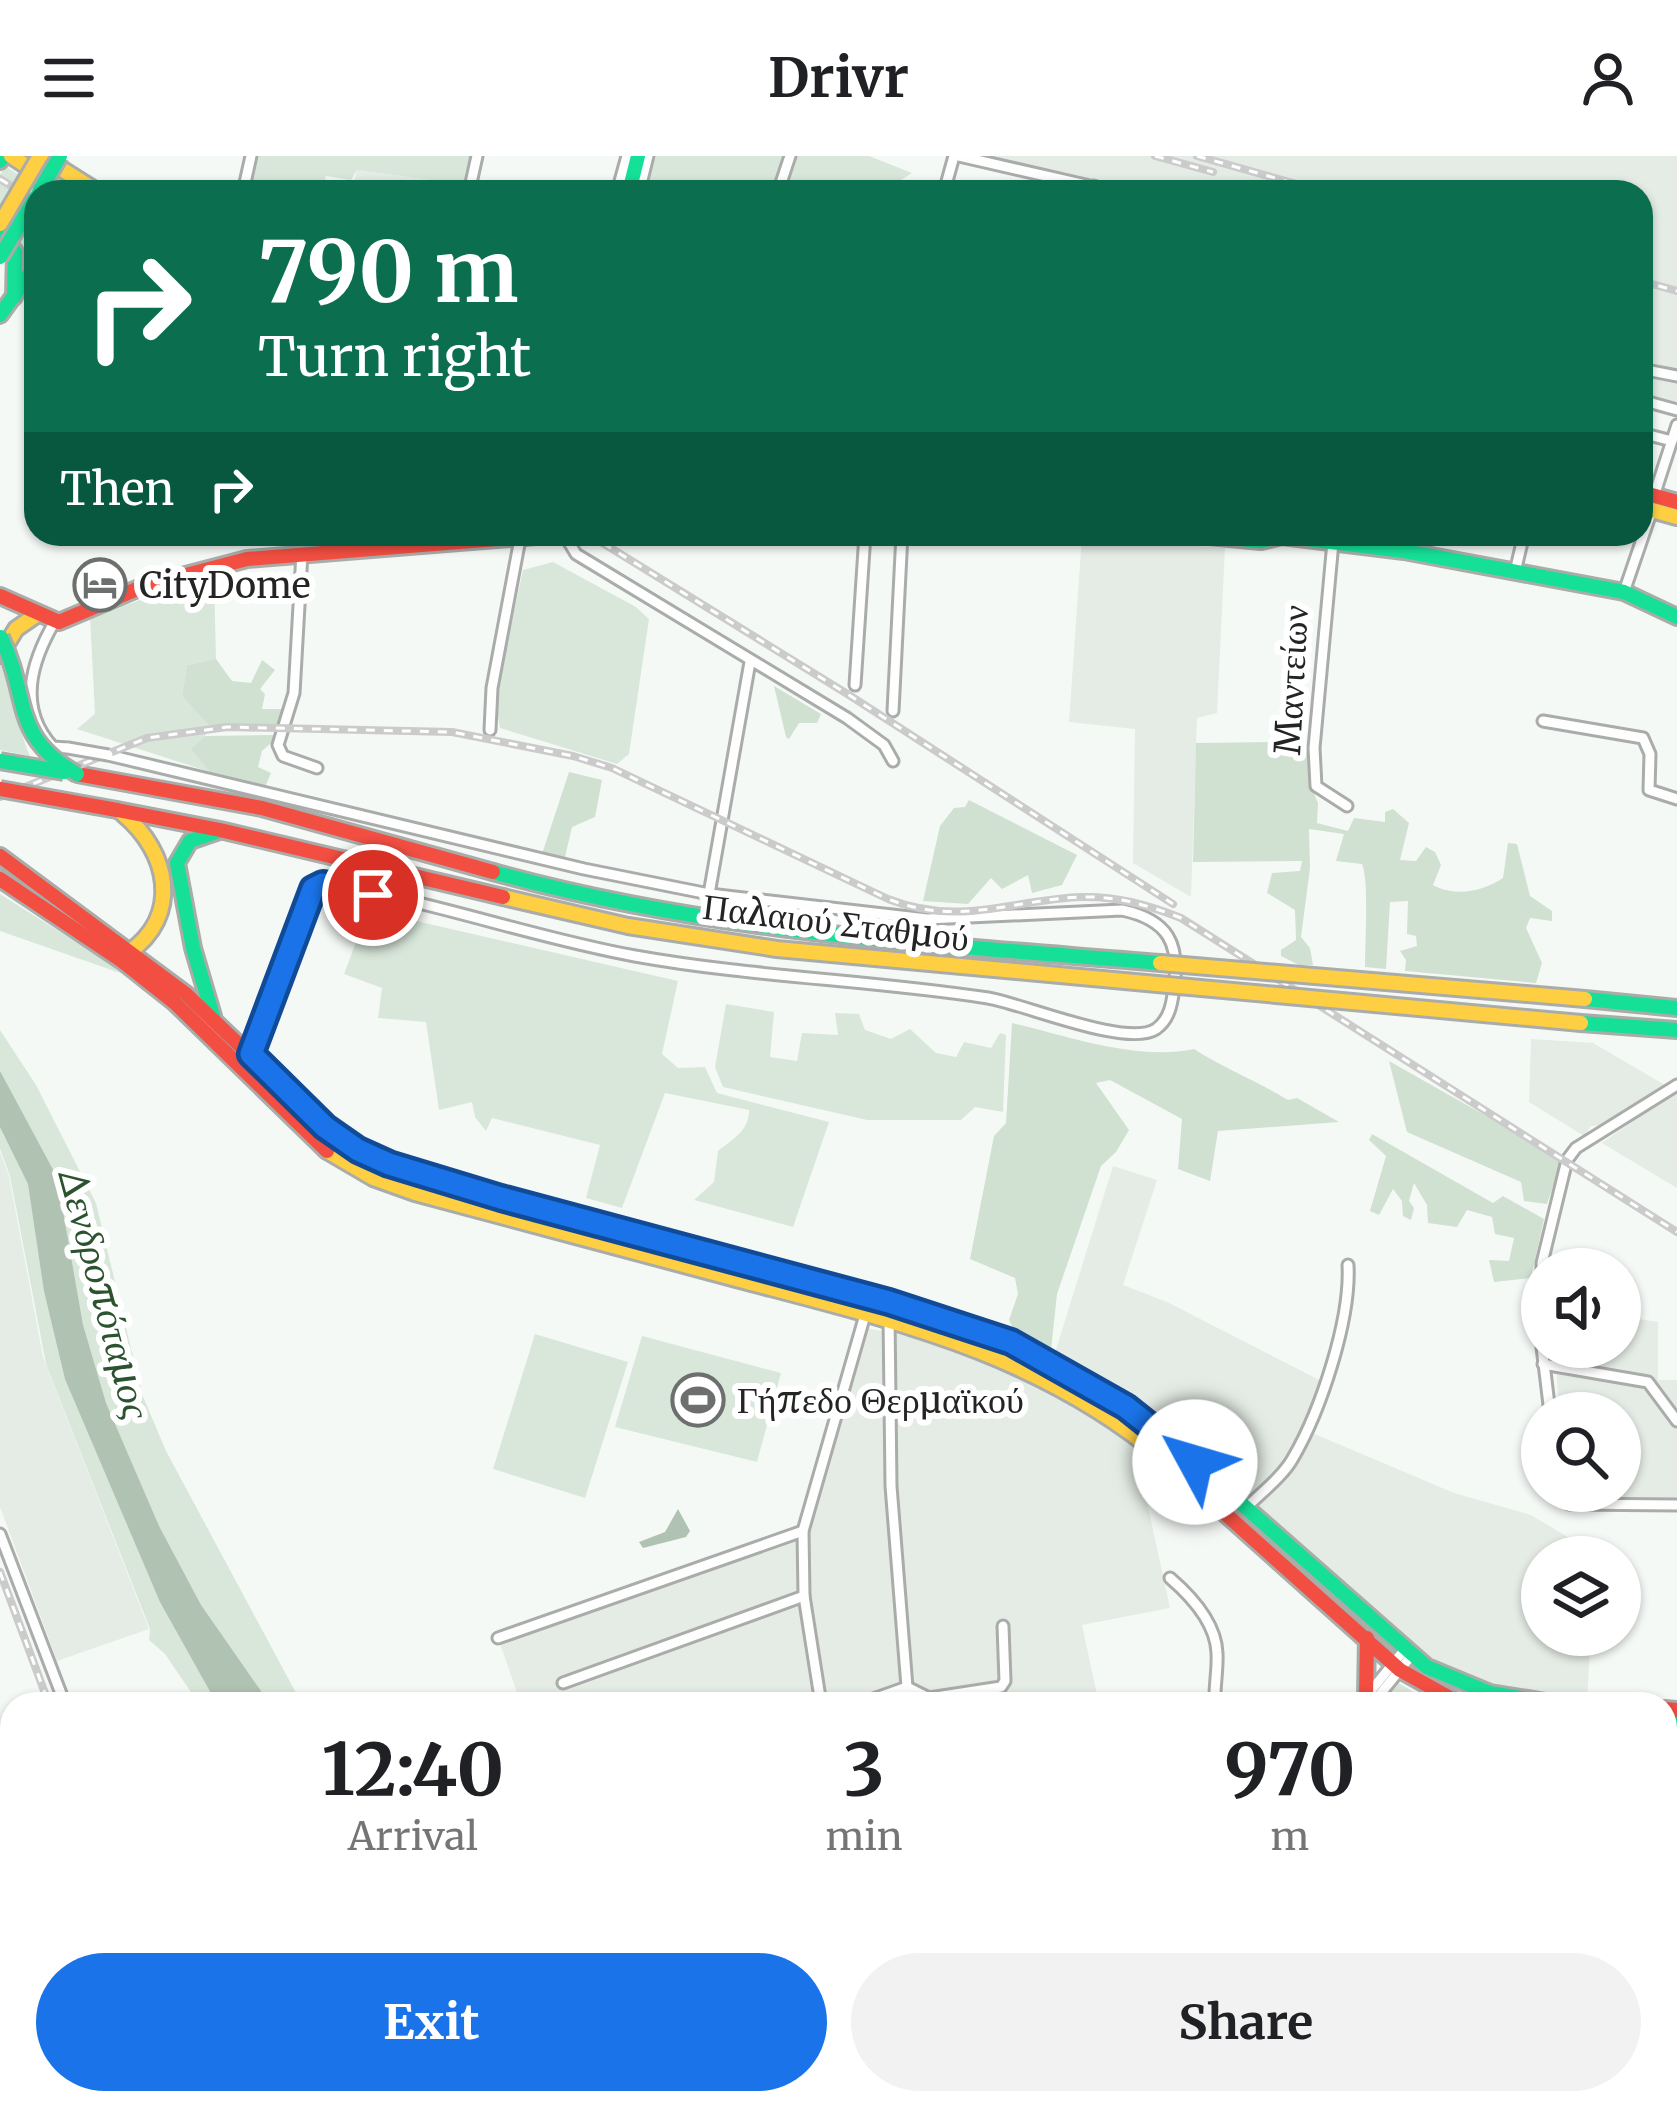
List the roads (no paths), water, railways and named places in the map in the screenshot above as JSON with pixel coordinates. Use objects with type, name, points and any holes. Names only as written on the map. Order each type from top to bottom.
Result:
[{"type":"main road","points":[[41,156],[72,180]]},
{"type":"main road","points":[[8,157],[46,180]]},
{"type":"main road","points":[[14,297],[17,255],[0,227],[24,185]]},
{"type":"main road","points":[[0,257],[24,218]]},
{"type":"main road","points":[[0,315],[24,282]]},
{"type":"main road","points":[[0,596],[55,622],[121,594],[259,557],[418,546]]},
{"type":"main road","points":[[1368,546],[1624,592],[1677,617]]},
{"type":"main road","points":[[0,655],[12,634],[36,615]]},
{"type":"main road","points":[[1,636],[35,744],[55,764],[77,774]]},
{"type":"main road","name":"Παλαιού Σταθμού","points":[[0,761],[225,801],[666,914],[782,931],[1677,1008]]},
{"type":"main road","name":"Παλαιού Σταθμού","points":[[0,789],[220,830],[650,929],[777,950],[1677,1030]]},
{"type":"main road","points":[[117,810],[146,832],[164,901],[155,934],[128,952]]},
{"type":"main road","points":[[213,1016],[177,863],[190,841],[220,830]]},
{"type":"main road","points":[[0,856],[213,1016],[246,1061],[331,1155],[373,1178],[554,1232],[890,1320],[1002,1358],[1095,1408],[1158,1454],[1396,1667],[1440,1692]]},
{"type":"main road","points":[[0,879],[140,975],[358,1150],[501,1198],[889,1302],[1011,1342],[1062,1367],[1126,1407],[1427,1667],[1490,1692]]},
{"type":"main road","points":[[1366,1692],[1367,1638]]},
{"type":"street","points":[[956,156],[1051,180]]},
{"type":"street","points":[[1653,487],[1677,425]]},
{"type":"street","points":[[1653,436],[1672,441]]},
{"type":"street","points":[[490,730],[490,701],[519,546]]},
{"type":"street","points":[[570,546],[576,554],[847,718],[884,745],[893,761]]},
{"type":"street","points":[[855,685],[865,546]]},
{"type":"street","points":[[892,711],[901,546]]},
{"type":"street","name":"Μαντείων","points":[[1333,546],[1314,748],[1316,786],[1348,806]]},
{"type":"street","points":[[1404,551],[1405,546]]},
{"type":"street","points":[[1515,572],[1521,546]]},
{"type":"street","points":[[1624,592],[1636,546]]},
{"type":"street","points":[[302,554],[294,693],[278,745],[283,756],[317,768]]},
{"type":"street","points":[[55,622],[38,653],[30,683],[44,738],[53,747],[108,755],[584,869],[710,894],[927,919],[1122,910],[1158,926],[1177,950],[1166,1018],[1150,1031],[1111,1032],[992,999],[725,971],[629,955],[323,884],[310,893],[246,1061]]},
{"type":"street","points":[[710,894],[750,662]]},
{"type":"street","points":[[1543,721],[1643,738],[1650,754],[1649,790],[1677,799]]},
{"type":"street","points":[[1545,1248],[1558,1186],[1572,1153],[1677,1085]]},
{"type":"street","points":[[1247,1507],[1292,1460],[1320,1395],[1349,1293],[1348,1265]]},
{"type":"street","points":[[889,1302],[891,1486],[907,1687]]},
{"type":"street","points":[[819,1692],[804,1596],[803,1531],[865,1315]]},
{"type":"street","points":[[1566,1368],[1648,1382],[1677,1421]]},
{"type":"street","points":[[1641,1505],[1677,1505]]},
{"type":"street","points":[[498,1638],[803,1531]]},
{"type":"street","points":[[0,1534],[60,1692]]},
{"type":"street","points":[[1170,1577],[1201,1611],[1214,1637],[1215,1692]]},
{"type":"street","points":[[563,1683],[804,1596]]},
{"type":"street","points":[[972,1692],[1001,1688],[1005,1681],[1003,1626]]},
{"type":"street","points":[[1374,1692],[1408,1652]]},
{"type":"street","points":[[893,1692],[907,1687],[917,1692]]},
{"type":"railway","points":[[1155,156],[1213,172]]},
{"type":"railway","points":[[1197,156],[1282,180]]},
{"type":"railway","points":[[0,179],[24,194]]},
{"type":"railway","points":[[1653,284],[1677,291]]},
{"type":"railway","points":[[607,546],[1173,904]]},
{"type":"railway","points":[[0,797],[147,738],[227,727],[452,732],[573,756],[612,768],[888,899],[914,907],[985,910],[1094,897],[1132,902],[1181,918],[1677,1232]]},
{"type":"railway","points":[[0,1572],[45,1692]]},
{"type":"place","name":"CityDome","points":[[100,585]]},
{"type":"place","name":"Γήπεδο Θερμαϊκού","points":[[698,1400]]},
{"type":"water label","name":"Δενδροπόταμος","points":[[105,1294]]}]
